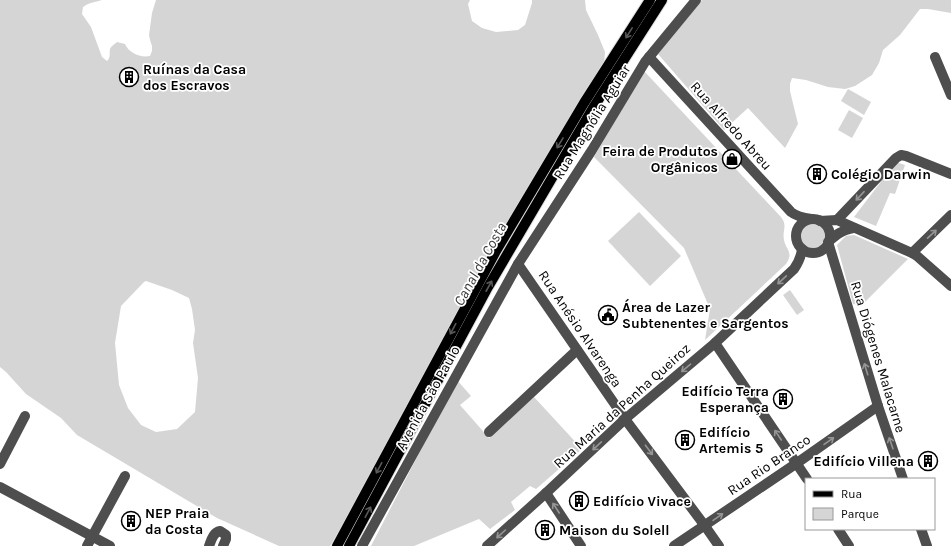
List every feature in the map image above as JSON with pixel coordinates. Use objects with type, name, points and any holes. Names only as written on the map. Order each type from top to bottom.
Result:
[{"type":"main road","points":[[337,546],[496,251],[584,103],[650,0]]},
{"type":"main road","points":[[349,546],[505,257],[593,108],[662,0]]},
{"type":"street","name":"Rua Magnólia Aguiar","points":[[518,264],[592,150],[649,57],[696,0]]},
{"type":"street","name":"Rua Alfredo Abreu","points":[[649,57],[793,214]]},
{"type":"street","points":[[935,57],[951,95]]},
{"type":"street","points":[[838,220],[896,158],[901,155],[951,174]]},
{"type":"street","points":[[793,214],[823,222],[828,228],[828,242]]},
{"type":"street","points":[[793,214],[798,245],[807,252],[819,251],[823,249],[838,233],[843,230],[854,228]]},
{"type":"street","points":[[912,253],[951,215]]},
{"type":"street","points":[[796,233],[801,223],[806,220],[838,220],[912,253],[951,286]]},
{"type":"street","name":"Rua Diógenes Malacarne","points":[[828,242],[878,406],[903,478]]},
{"type":"street","name":"Rua Maria da Penha Queiroz","points":[[487,546],[625,419],[715,343],[794,269],[799,262],[802,249]]},
{"type":"street","name":"Rua Anésio Alvarenga","points":[[518,264],[625,419],[719,546]]},
{"type":"street","name":"Avenida São Paulo","points":[[362,546],[518,264]]},
{"type":"street","points":[[715,343],[806,478]]},
{"type":"street","points":[[489,432],[577,350]]},
{"type":"street","name":"Rua Rio Branco","points":[[674,546],[878,406]]},
{"type":"street","points":[[0,464],[25,416]]},
{"type":"street","points":[[87,546],[125,476]]},
{"type":"street","points":[[0,487],[110,546]]},
{"type":"street","points":[[546,493],[581,546]]},
{"type":"street","points":[[839,530],[849,546]]},
{"type":"street","points":[[921,530],[927,546]]},
{"type":"street","points":[[208,546],[214,534],[220,531],[226,535],[223,546]]},
{"type":"green space","points":[[0,0],[102,0],[83,7],[82,14],[91,27],[102,57],[107,61],[112,46],[117,42],[125,44],[129,50],[135,54],[150,56],[152,46],[149,35],[152,13],[156,0],[470,0],[468,4],[472,21],[482,28],[496,32],[518,30],[525,25],[532,0],[585,0],[586,10],[605,52],[603,79],[330,546],[279,546],[217,518],[77,435],[61,418],[26,394],[0,367]],"holes":[[[146,281],[189,298],[192,309],[195,330],[193,343],[198,378],[195,412],[177,429],[156,432],[141,425],[128,408],[119,385],[115,343],[121,306],[144,282]]]},
{"type":"green space","points":[[702,0],[951,0],[951,13],[920,9],[900,35],[883,50],[879,63],[872,75],[855,86],[845,89],[828,87],[806,80],[792,78],[790,91],[798,124],[785,148],[748,108],[724,130],[658,54]]},
{"type":"green space","points":[[644,71],[781,217],[784,223],[784,240],[789,251],[789,257],[786,264],[705,340],[710,309],[684,248],[594,157]]},
{"type":"green space","points":[[848,89],[871,102],[864,115],[841,101]]},
{"type":"green space","points":[[849,110],[863,118],[852,138],[838,130]]},
{"type":"green space","points":[[896,162],[905,165],[895,194],[890,193],[876,226],[854,217]]},
{"type":"green space","points":[[639,212],[681,256],[650,286],[608,241]]},
{"type":"green space","points":[[812,222],[821,226],[825,235],[821,244],[812,248],[803,244],[799,235],[803,226]]},
{"type":"green space","points":[[854,235],[908,259],[862,305],[853,304],[837,245],[846,236]]},
{"type":"green space","points":[[790,290],[804,310],[797,315],[783,295]]},
{"type":"green space","points":[[457,380],[471,396],[460,405],[489,438],[534,397],[582,449],[536,489],[530,486],[511,502],[515,510],[490,529],[479,519],[414,546],[371,546]]},
{"type":"waterway","name":"Canal da Costa","points":[[478,294],[516,227]]},
{"type":"place","name":"Ruínas da Casa dos Escravos","points":[[129,77]]},
{"type":"place","name":"Feira de Produtos Orgânicos","points":[[732,159]]},
{"type":"place","name":"Colégio Darwin","points":[[817,174]]},
{"type":"place","name":"Área de Lazer Subtenentes e Sargentos","points":[[608,315]]},
{"type":"place","name":"Edifício Terra Esperança","points":[[783,399]]},
{"type":"place","name":"Edifício Artemis 5","points":[[685,440]]},
{"type":"place","name":"Edifício Villena","points":[[928,461]]},
{"type":"place","name":"Edifício Vivace","points":[[579,501]]},
{"type":"place","name":"NEP Praia da Costa","points":[[131,521]]},
{"type":"place","name":"Maison du Solell","points":[[545,530]]}]
